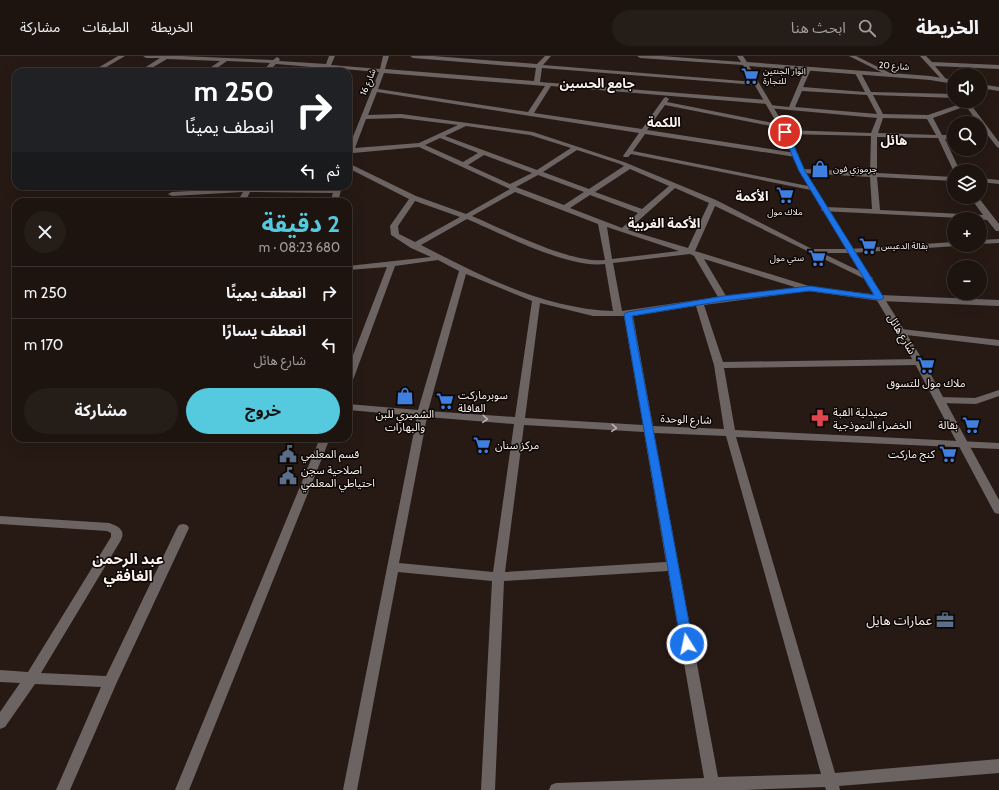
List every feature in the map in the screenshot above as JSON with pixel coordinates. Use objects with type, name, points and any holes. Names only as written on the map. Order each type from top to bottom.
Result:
[{"type":"street","points":[[101,68],[122,56]]},
{"type":"street","points":[[146,56],[275,62],[319,68]]},
{"type":"street","points":[[269,68],[279,56]]},
{"type":"street","points":[[326,68],[332,56]]},
{"type":"street","name":"شارع 16","points":[[352,146],[382,71],[386,56]]},
{"type":"street","points":[[413,56],[755,84]]},
{"type":"street","points":[[537,83],[539,66],[548,56]]},
{"type":"street","name":"شارع 20","points":[[640,56],[688,58],[947,81]]},
{"type":"street","name":"شارع هائل","points":[[740,56],[755,84],[769,104],[783,129],[802,171],[919,362],[999,510]]},
{"type":"street","points":[[852,56],[892,75]]},
{"type":"street","points":[[923,56],[943,80]]},
{"type":"street","points":[[148,68],[166,57]]},
{"type":"street","points":[[213,68],[225,60]]},
{"type":"street","points":[[930,64],[999,67]]},
{"type":"street","points":[[792,108],[808,69]]},
{"type":"street","points":[[352,70],[670,94],[769,104],[792,108],[881,116],[929,117],[951,108]]},
{"type":"street","points":[[858,73],[881,116]]},
{"type":"street","points":[[530,114],[549,84]]},
{"type":"street","points":[[987,87],[999,89]]},
{"type":"street","points":[[800,88],[868,93],[947,96]]},
{"type":"street","points":[[374,90],[796,155]]},
{"type":"street","points":[[622,163],[670,94]]},
{"type":"street","points":[[663,103],[783,129],[947,136]]},
{"type":"street","points":[[970,108],[999,146]]},
{"type":"street","points":[[364,117],[401,116],[531,133],[622,163],[674,185],[713,202],[869,279]]},
{"type":"street","points":[[876,212],[874,134],[881,116]]},
{"type":"street","points":[[929,117],[954,164]]},
{"type":"street","points":[[352,151],[420,145],[464,125]]},
{"type":"street","points":[[439,136],[643,212]]},
{"type":"street","points":[[420,145],[512,188],[623,231],[810,289],[880,298],[996,303],[999,311]]},
{"type":"street","points":[[414,246],[576,148]]},
{"type":"street","points":[[629,152],[813,189]]},
{"type":"street","points":[[463,165],[483,153]]},
{"type":"street","points":[[565,208],[630,166]]},
{"type":"street","points":[[352,167],[413,198],[465,216],[562,256],[596,262],[690,252]]},
{"type":"street","points":[[802,171],[947,179]]},
{"type":"street","points":[[987,181],[999,182]]},
{"type":"street","points":[[623,231],[674,185]]},
{"type":"street","points":[[172,194],[223,190]]},
{"type":"street","points":[[413,198],[394,226],[395,235],[463,270],[536,300],[592,313],[623,314],[723,299],[810,289]]},
{"type":"street","points":[[690,252],[713,202]]},
{"type":"street","points":[[979,204],[999,229]]},
{"type":"street","points":[[825,209],[989,218]]},
{"type":"street","points":[[602,223],[608,261],[623,314],[649,430],[712,784]]},
{"type":"street","points":[[987,242],[999,241]]},
{"type":"street","points":[[811,251],[850,251],[947,244]]},
{"type":"street","points":[[698,255],[723,299]]},
{"type":"street","points":[[352,268],[438,258]]},
{"type":"street","points":[[352,369],[392,264]]},
{"type":"street","points":[[350,790],[422,415],[463,270]]},
{"type":"street","points":[[488,790],[498,577],[536,300]]},
{"type":"street","points":[[699,303],[719,365],[730,433],[831,785]]},
{"type":"street","points":[[901,332],[999,343]]},
{"type":"street","points":[[719,365],[919,362]]},
{"type":"street","points":[[940,400],[976,401],[999,393]]},
{"type":"street","name":"شارع الوحدة","points":[[352,407],[422,415],[649,430],[999,446]]},
{"type":"street","points":[[182,790],[323,442]]},
{"type":"street","points":[[0,520],[109,527],[117,531],[117,538],[31,678],[0,723]]},
{"type":"street","points":[[63,790],[110,682],[183,528]]},
{"type":"street","points":[[394,567],[498,577],[674,566]]},
{"type":"street","points":[[0,676],[110,682]]},
{"type":"street","points":[[556,790],[712,784],[831,785],[999,766]]},
{"type":"place","name":"انوار الجنتين للتجارة","points":[[750,76]]},
{"type":"place","name":"جرموزي فون","points":[[820,169]]},
{"type":"place","name":"ملاك مول","points":[[785,195]]},
{"type":"place","name":"بقالة الدعيس","points":[[868,246]]},
{"type":"place","name":"ستي مول","points":[[817,258]]},
{"type":"place","name":"ملاك مول للتسوق","points":[[926,365]]},
{"type":"place","name":"الشميري للبن والبهارات","points":[[405,396]]},
{"type":"place","name":"سوبرمارکت القافلة","points":[[445,401]]},
{"type":"place","name":"صيدلية القبة الخضراء النموذجية","points":[[820,418]]},
{"type":"place","name":"بقالة","points":[[971,425]]},
{"type":"place","name":"مركز سنان","points":[[482,445]]},
{"type":"place","name":"قسم المعلمي","points":[[288,454]]},
{"type":"place","name":"كنج ماركت","points":[[948,454]]},
{"type":"place","name":"اصلاحية سجن احتياطي المعلمي","points":[[288,476]]},
{"type":"place","name":"عمارات هايل","points":[[945,620]]},
{"type":"district","name":"جامع الحسين","points":[[597,83]]},
{"type":"district","name":"اللكمة","points":[[664,122]]},
{"type":"district","name":"هائل","points":[[894,140]]},
{"type":"district","name":"الأكمة","points":[[752,196]]},
{"type":"district","name":"الأكمة الغربية","points":[[664,223]]},
{"type":"district","name":"عبد الرحمن الغافقي","points":[[128,568]]},
{"type":"route","points":[[687,644],[628,314],[723,299],[810,289],[880,298],[802,171],[785,132]]}]
